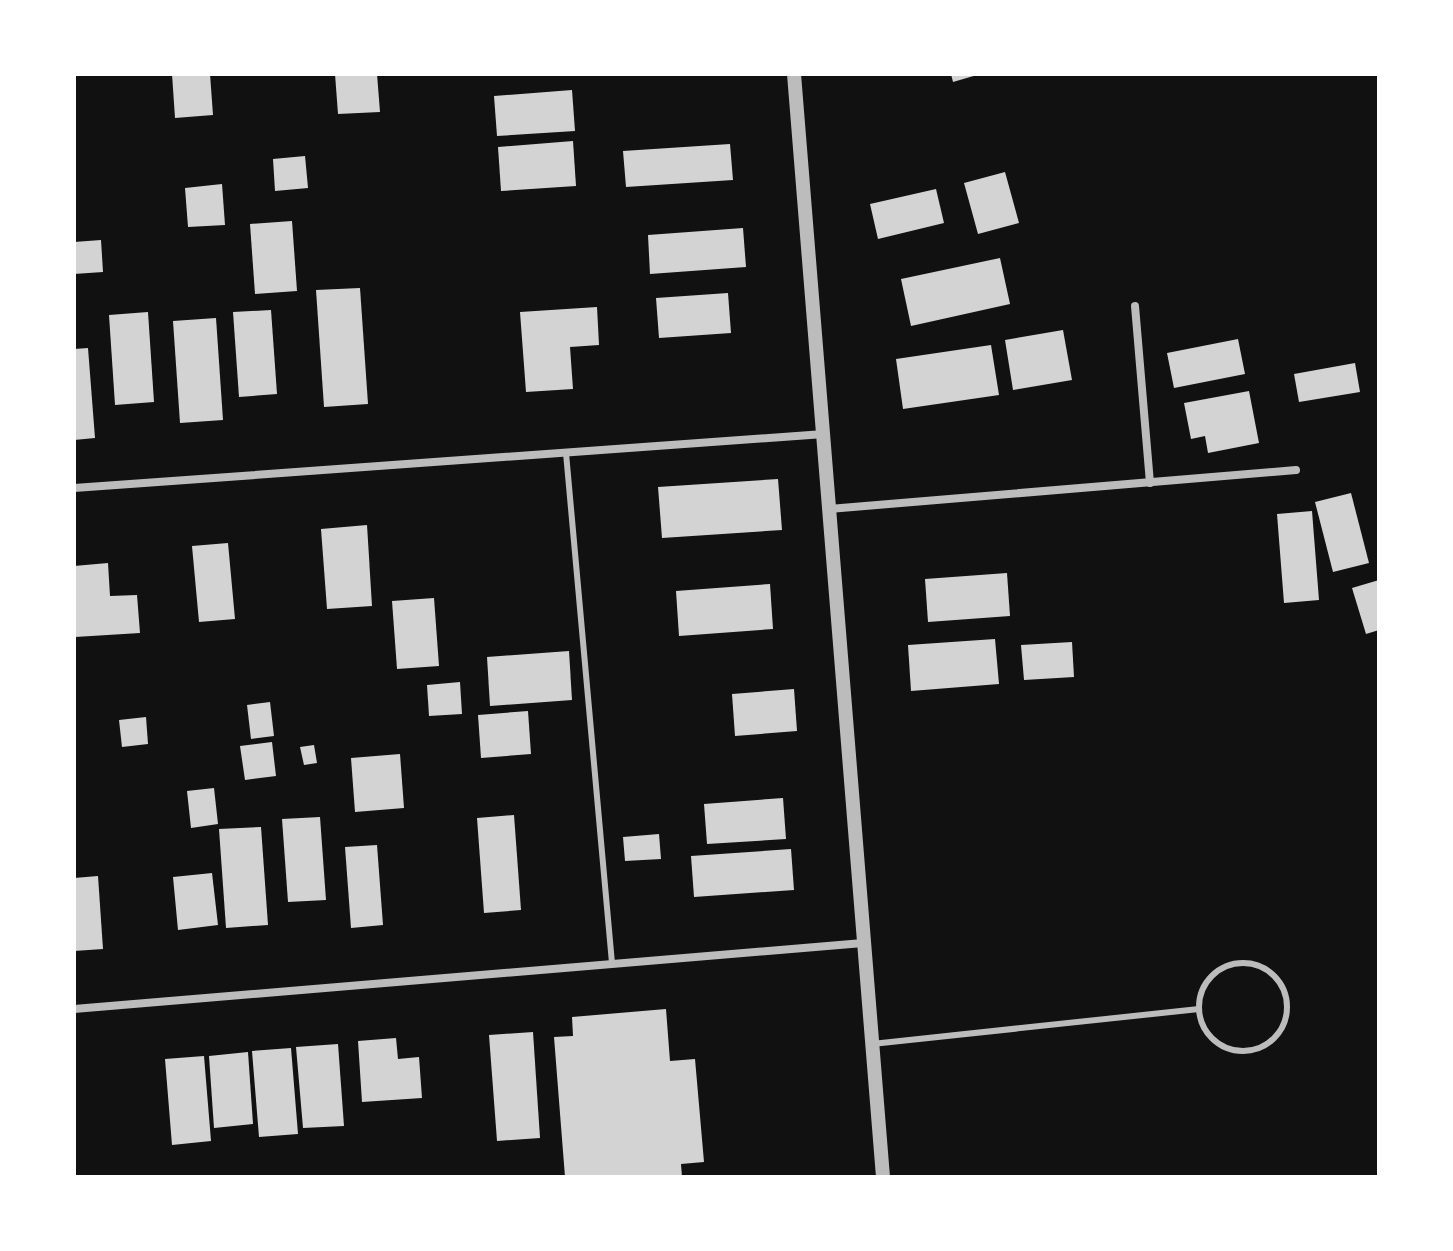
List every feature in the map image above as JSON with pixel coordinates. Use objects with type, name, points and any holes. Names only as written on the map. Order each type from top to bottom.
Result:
[{"type":"street","points":[[794,74],[883,1177]]},
{"type":"street","points":[[1135,306],[1150,483]]},
{"type":"street","points":[[74,488],[824,434]]},
{"type":"street","points":[[829,509],[1296,470]]},
{"type":"street","points":[[74,1009],[863,943]]},
{"type":"lane","points":[[566,453],[612,963]]},
{"type":"lane","points":[[1243,962],[1270,970],[1280,981],[1288,1009],[1285,1023],[1277,1036],[1265,1045],[1236,1051],[1222,1046],[1210,1036],[1202,1024],[1199,1009],[1200,995],[1206,982],[1229,964],[1243,962]]},
{"type":"lane","points":[[872,1044],[1199,1009]]},
{"type":"building","points":[[172,74],[210,74],[213,115],[175,118]]},
{"type":"building","points":[[335,74],[377,74],[380,112],[338,114]]},
{"type":"building","points":[[951,74],[977,74],[977,75],[953,82]]},
{"type":"building","points":[[572,90],[575,131],[497,136],[494,96]]},
{"type":"building","points":[[573,141],[576,186],[501,191],[498,147]]},
{"type":"building","points":[[730,144],[733,180],[626,187],[623,151]]},
{"type":"building","points":[[305,156],[308,188],[275,191],[273,159]]},
{"type":"building","points":[[1005,172],[1019,223],[978,234],[964,183]]},
{"type":"building","points":[[222,184],[225,225],[188,227],[185,188]]},
{"type":"building","points":[[936,189],[944,223],[878,239],[870,204]]},
{"type":"building","points":[[292,221],[297,291],[255,294],[250,224]]},
{"type":"building","points":[[743,228],[746,267],[650,274],[648,235]]},
{"type":"building","points":[[101,240],[103,272],[74,274],[74,242]]},
{"type":"building","points":[[1000,258],[1010,304],[911,326],[901,279]]},
{"type":"building","points":[[360,288],[368,404],[324,407],[316,290]]},
{"type":"building","points":[[728,293],[731,333],[659,338],[656,298]]},
{"type":"building","points":[[597,307],[599,345],[570,347],[573,389],[526,392],[520,312]]},
{"type":"building","points":[[271,310],[277,394],[239,397],[233,312]]},
{"type":"building","points":[[148,312],[154,402],[115,405],[109,315]]},
{"type":"building","points":[[216,318],[223,420],[180,423],[173,321]]},
{"type":"building","points":[[1063,330],[1072,380],[1013,390],[1005,340]]},
{"type":"building","points":[[1238,339],[1245,374],[1174,388],[1167,353]]},
{"type":"building","points":[[991,345],[999,395],[903,409],[896,359]]},
{"type":"building","points":[[88,348],[95,438],[74,440],[74,349]]},
{"type":"building","points":[[1355,363],[1360,392],[1299,402],[1294,374]]},
{"type":"building","points":[[1249,391],[1259,443],[1208,453],[1205,436],[1191,439],[1184,403]]},
{"type":"building","points":[[778,479],[782,530],[662,538],[658,487]]},
{"type":"building","points":[[1351,493],[1369,563],[1333,572],[1315,502]]},
{"type":"building","points":[[1312,511],[1319,600],[1284,603],[1277,514]]},
{"type":"building","points":[[367,525],[372,606],[327,609],[321,529]]},
{"type":"building","points":[[228,543],[235,619],[199,622],[192,546]]},
{"type":"building","points":[[108,563],[110,596],[137,595],[140,633],[75,637],[74,566]]},
{"type":"building","points":[[1007,573],[1010,616],[928,622],[925,579]]},
{"type":"building","points":[[1379,580],[1379,630],[1366,634],[1352,588]]},
{"type":"building","points":[[770,584],[773,629],[679,636],[676,591]]},
{"type":"building","points":[[434,598],[439,666],[397,669],[392,601]]},
{"type":"building","points":[[995,639],[999,684],[911,691],[908,645]]},
{"type":"building","points":[[1072,642],[1074,677],[1024,680],[1021,645]]},
{"type":"building","points":[[569,651],[572,700],[490,706],[487,657]]},
{"type":"building","points":[[460,682],[462,714],[429,716],[427,685]]},
{"type":"building","points":[[794,689],[797,731],[735,736],[732,694]]},
{"type":"building","points":[[270,702],[274,736],[251,739],[247,705]]},
{"type":"building","points":[[528,711],[531,754],[481,758],[478,715]]},
{"type":"building","points":[[146,717],[148,744],[122,747],[119,720]]},
{"type":"building","points":[[272,742],[276,776],[245,780],[240,746]]},
{"type":"building","points":[[314,745],[317,763],[304,765],[300,747]]},
{"type":"building","points":[[400,754],[404,808],[355,812],[351,758]]},
{"type":"building","points":[[214,788],[218,824],[191,828],[187,791]]},
{"type":"building","points":[[783,798],[786,839],[707,844],[704,804]]},
{"type":"building","points":[[514,815],[521,910],[484,913],[477,818]]},
{"type":"building","points":[[320,817],[326,900],[288,902],[282,819]]},
{"type":"building","points":[[261,827],[268,925],[226,928],[219,829]]},
{"type":"building","points":[[659,834],[661,859],[625,861],[623,837]]},
{"type":"building","points":[[377,845],[383,925],[351,928],[345,847]]},
{"type":"building","points":[[791,849],[794,890],[694,897],[691,856]]},
{"type":"building","points":[[212,873],[218,925],[178,930],[173,877]]},
{"type":"building","points":[[98,876],[103,949],[74,951],[74,878]]},
{"type":"building","points":[[666,1009],[670,1061],[695,1059],[704,1162],[681,1164],[682,1177],[565,1177],[554,1037],[573,1036],[572,1017]]},
{"type":"building","points":[[533,1032],[540,1138],[497,1141],[489,1035]]},
{"type":"building","points":[[396,1038],[398,1059],[419,1057],[422,1098],[362,1102],[358,1041]]},
{"type":"building","points":[[338,1044],[344,1126],[303,1128],[296,1047]]},
{"type":"building","points":[[291,1048],[298,1134],[259,1137],[252,1051]]},
{"type":"building","points":[[248,1052],[253,1124],[214,1128],[209,1056]]},
{"type":"building","points":[[204,1056],[211,1141],[172,1145],[165,1059]]}]
